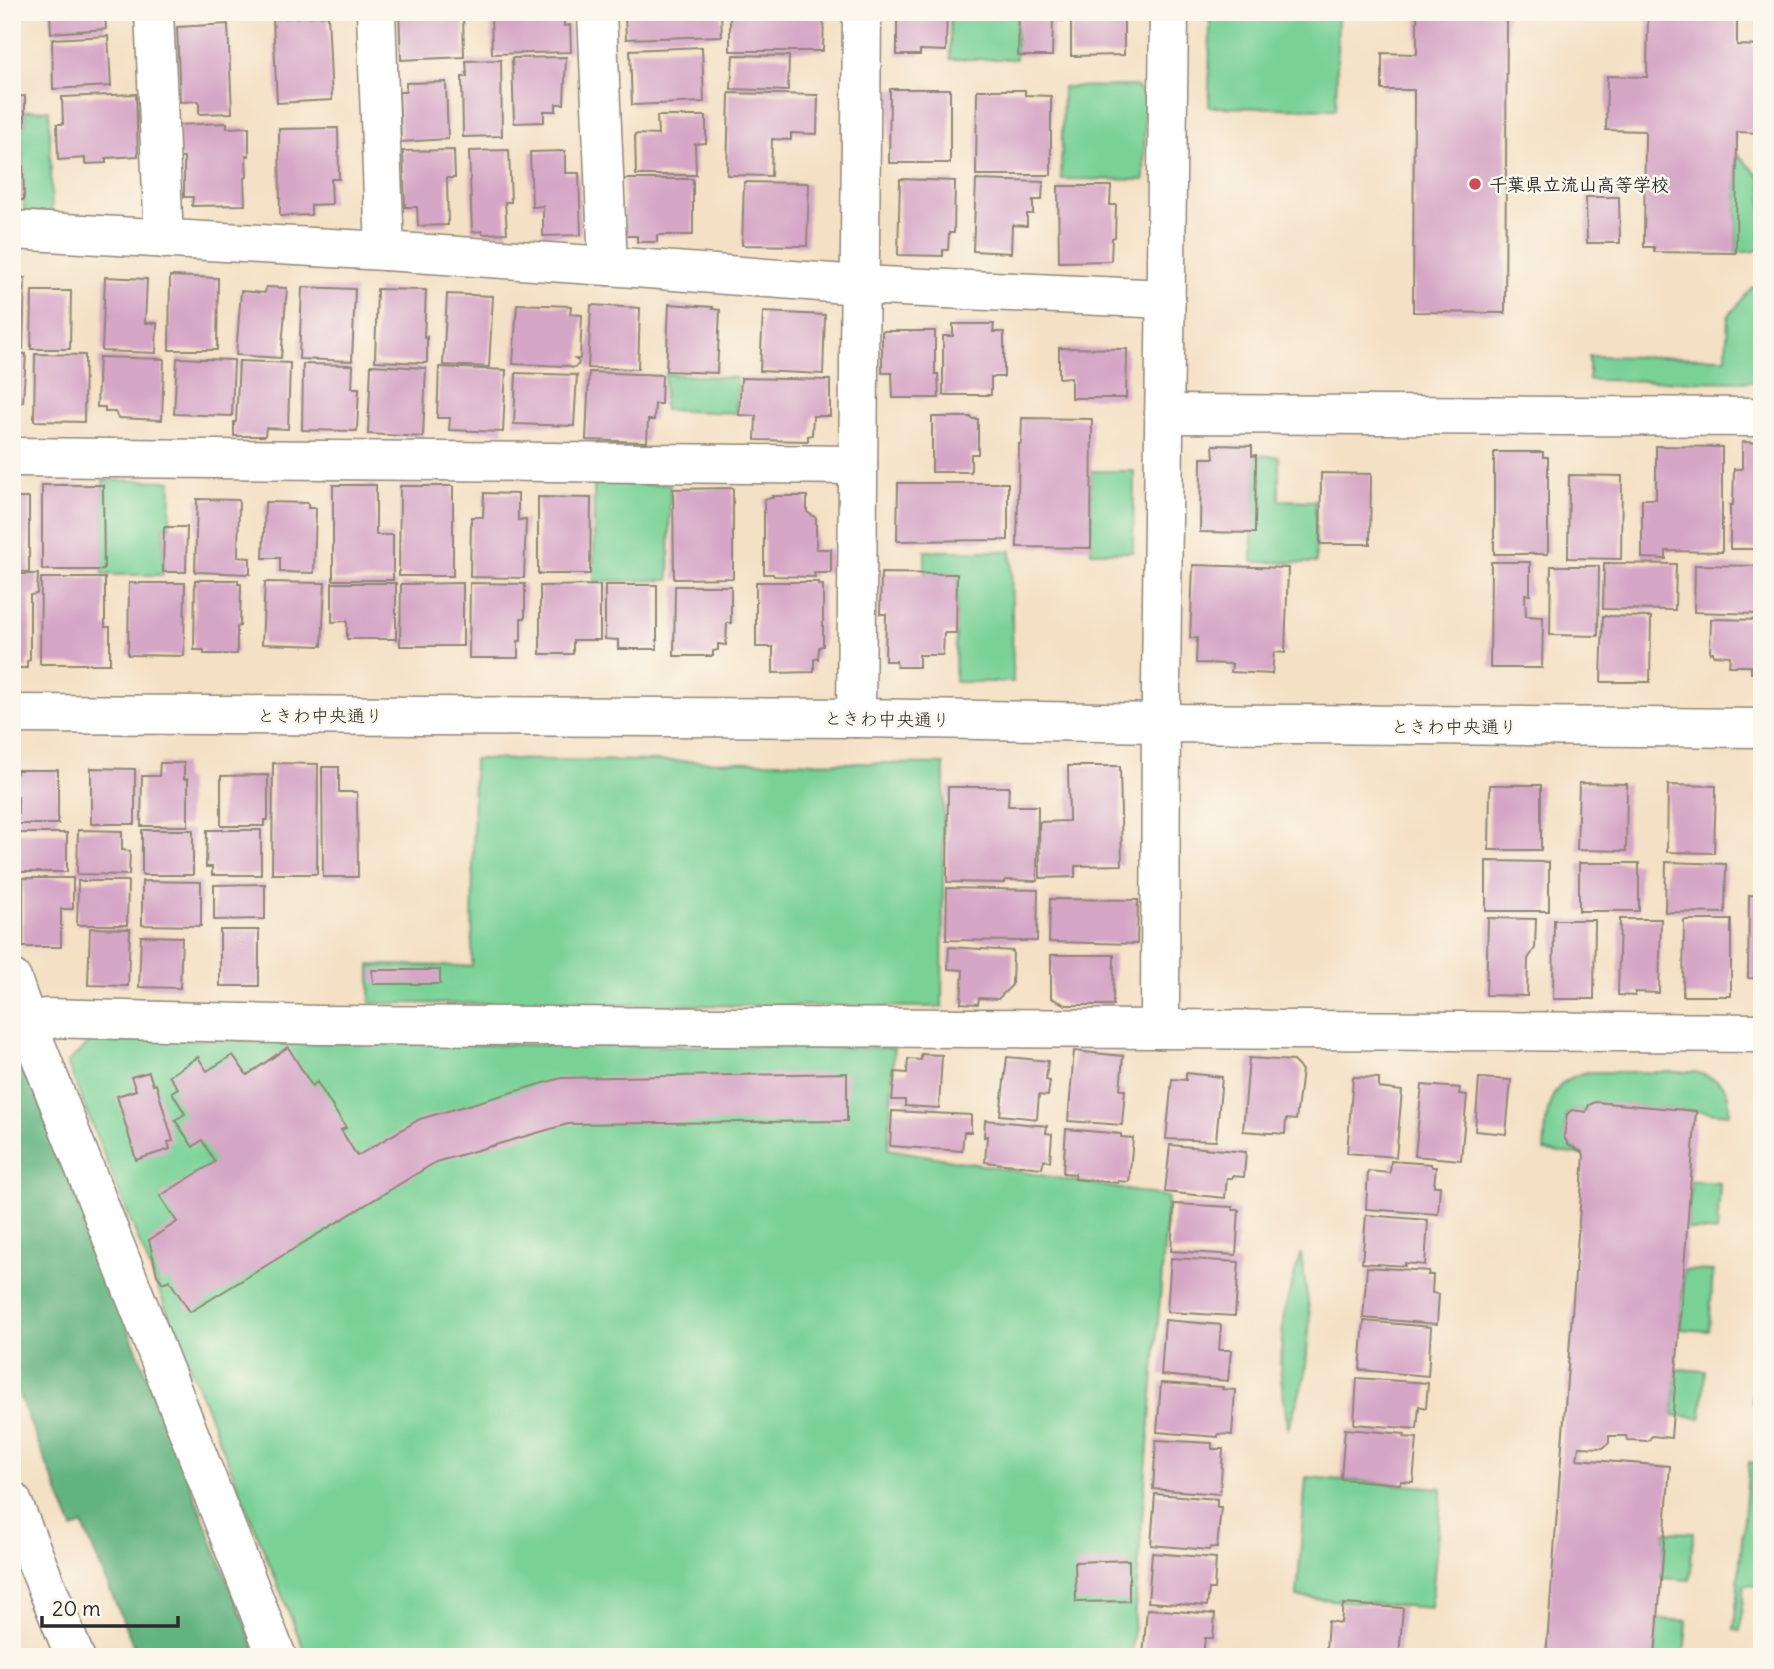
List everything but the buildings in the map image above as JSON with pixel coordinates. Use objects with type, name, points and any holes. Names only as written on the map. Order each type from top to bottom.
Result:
[{"type":"main road","points":[[154,12],[164,239]]},
{"type":"main road","points":[[376,12],[385,251]]},
{"type":"main road","points":[[597,12],[608,266]]},
{"type":"main road","points":[[856,718],[862,12]]},
{"type":"main road","points":[[1160,1029],[1169,12]]},
{"type":"main road","points":[[12,230],[385,251],[859,285],[1166,299]]},
{"type":"main road","points":[[1164,414],[1762,417]]},
{"type":"main road","points":[[12,457],[858,465]]},
{"type":"main road","name":"ときわ中央通り","points":[[12,714],[856,718],[1762,728]]},
{"type":"main road","points":[[12,979],[277,1657]]},
{"type":"main road","points":[[27,1022],[45,1018],[331,1025],[1762,1033]]},
{"type":"main road","points":[[12,1501],[75,1657]]},
{"type":"green space","points":[[950,12],[1017,12],[1016,59],[950,59]]},
{"type":"green space","points":[[1210,12],[1338,12],[1336,109],[1209,107]]},
{"type":"green space","points":[[1135,86],[1145,95],[1144,180],[1061,179],[1063,87]]},
{"type":"green space","points":[[49,110],[52,213],[24,212],[22,125],[25,125],[25,111]]},
{"type":"green space","points":[[1737,154],[1762,179],[1762,248],[1736,253]]},
{"type":"green space","points":[[1752,287],[1762,287],[1762,382],[1589,380],[1589,356],[1726,358],[1728,317]]},
{"type":"green space","points":[[665,374],[737,378],[736,413],[664,410]]},
{"type":"green space","points":[[1256,455],[1279,457],[1279,500],[1315,501],[1316,563],[1252,562]]},
{"type":"green space","points":[[1091,471],[1134,471],[1133,552],[1091,552]]},
{"type":"green space","points":[[103,480],[171,481],[170,527],[164,527],[163,575],[103,575]]},
{"type":"green space","points":[[594,484],[670,484],[669,580],[594,581]]},
{"type":"green space","points":[[925,551],[1011,551],[1013,682],[955,682],[957,575],[925,574]]},
{"type":"green space","points":[[474,759],[944,764],[942,1007],[370,1003],[370,965],[472,966]]},
{"type":"green space","points":[[12,1034],[258,1657],[138,1657],[83,1525],[73,1529],[12,1378]]},
{"type":"green space","points":[[95,1038],[894,1048],[888,1149],[1168,1197],[1131,1657],[307,1657],[67,1063]]},
{"type":"green space","points":[[1587,1072],[1695,1072],[1718,1081],[1728,1097],[1729,1114],[1595,1103],[1586,1112],[1572,1110],[1567,1114],[1565,1138],[1584,1155],[1544,1151],[1550,1102],[1555,1092],[1573,1077]]},
{"type":"green space","points":[[1691,1181],[1720,1183],[1717,1232],[1687,1229]]},
{"type":"green space","points":[[1762,1248],[1762,1380],[1760,1400],[1757,1404],[1752,1400]]},
{"type":"green space","points":[[1301,1253],[1310,1316],[1305,1376],[1288,1429],[1280,1368],[1284,1312]]},
{"type":"green space","points":[[1684,1270],[1713,1271],[1709,1331],[1680,1329]]},
{"type":"green space","points":[[1676,1369],[1705,1371],[1701,1418],[1673,1415]]},
{"type":"green space","points":[[1749,1462],[1762,1464],[1762,1492],[1756,1501],[1756,1548],[1762,1556],[1762,1586],[1744,1585],[1740,1631],[1734,1630]]},
{"type":"green space","points":[[1306,1477],[1442,1488],[1431,1608],[1297,1597]]},
{"type":"green space","points":[[1665,1532],[1693,1533],[1690,1580],[1661,1578]]},
{"type":"green space","points":[[1658,1619],[1687,1621],[1684,1657],[1655,1657]]},
{"type":"place","name":"千葉県立流山高等学校","points":[[1475,184]]}]
